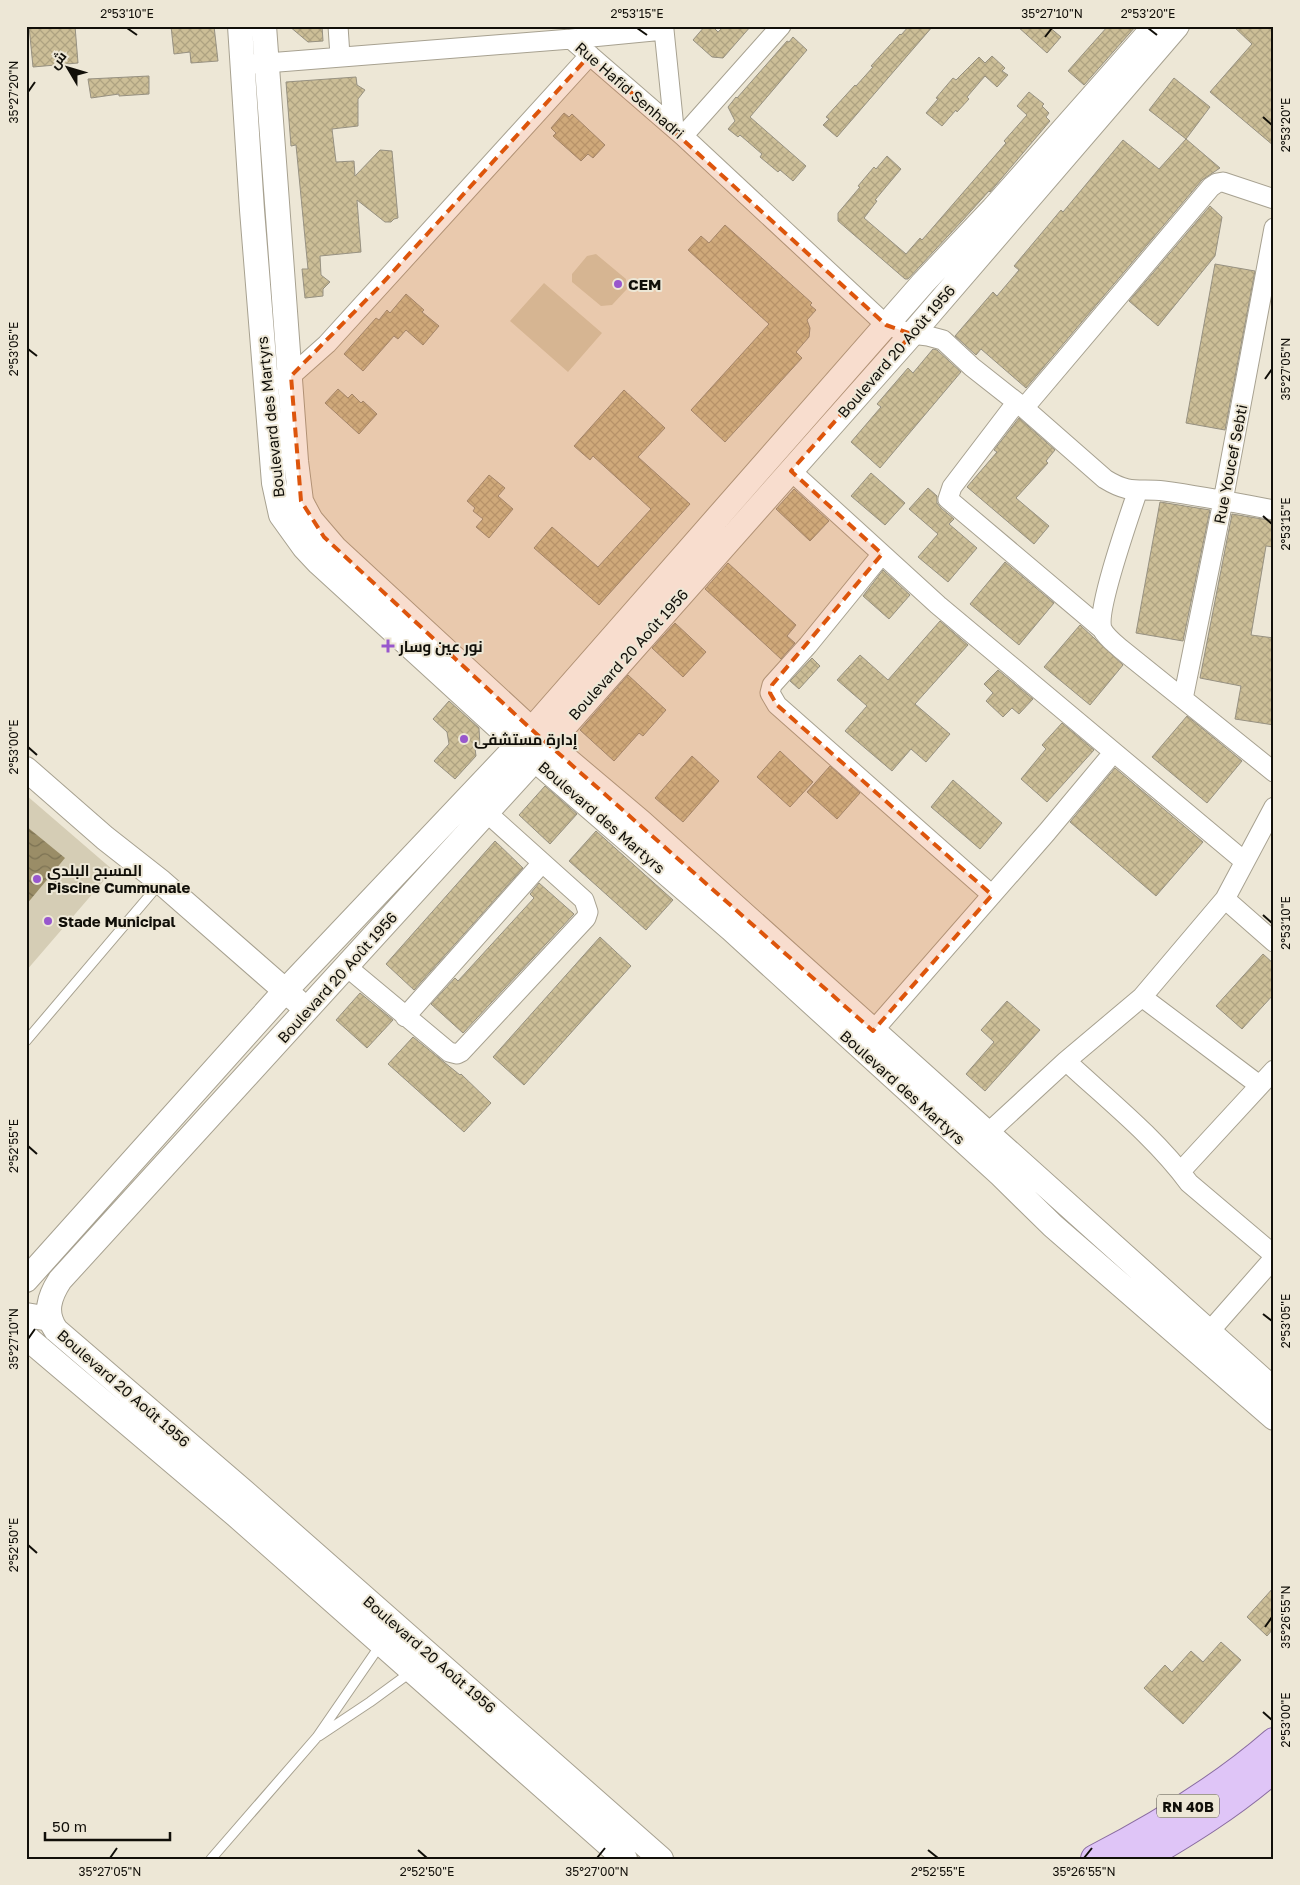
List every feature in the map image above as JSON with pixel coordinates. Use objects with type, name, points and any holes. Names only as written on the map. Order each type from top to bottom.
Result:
[{"type":"main road","name":"RN 40B","points":[[1095,1859],[1166,1821],[1219,1785],[1274,1742]]},
{"type":"main road","name":"RN 40B","points":[[1141,1859],[1201,1824],[1249,1790],[1274,1768]]},
{"type":"street","name":"Boulevard des Martyrs","points":[[240,26],[265,383],[274,483],[281,515],[292,532],[319,563],[533,744],[641,822],[1274,1390]]},
{"type":"street","name":"Boulevard des Martyrs","points":[[264,26],[296,461],[302,501],[311,520],[335,548],[533,744],[731,929],[1001,1175],[1053,1226],[1274,1418]]},
{"type":"street","points":[[338,26],[340,56]]},
{"type":"street","points":[[678,132],[781,26]]},
{"type":"street","name":"Boulevard 20 Août 1956","points":[[661,1859],[423,1663],[56,1330],[48,1310],[52,1293],[60,1280],[308,1010],[486,812],[533,744],[886,325],[1155,26]]},
{"type":"street","name":"Boulevard 20 Août 1956","points":[[533,744],[791,471],[912,334],[1177,26]]},
{"type":"street","points":[[571,39],[664,28],[678,132]]},
{"type":"street","name":"Rue Hafid Senhadri","points":[[242,64],[340,56],[501,35],[571,39],[678,132],[886,325]]},
{"type":"street","points":[[265,383],[291,376],[327,344],[590,56]]},
{"type":"street","points":[[1274,199],[1223,182],[1211,187],[1020,406],[952,488],[948,500],[1102,629],[1108,638],[1274,772]]},
{"type":"street","name":"Rue Youcef Sebti","points":[[1183,698],[1223,501],[1274,228]]},
{"type":"street","points":[[886,325],[912,334],[944,340],[1105,480],[1118,487],[1127,490],[1161,491],[1274,510]]},
{"type":"street","points":[[791,471],[938,605],[1244,861]]},
{"type":"street","points":[[1102,629],[1102,614],[1108,586],[1138,490]]},
{"type":"street","points":[[882,554],[808,645],[772,685],[770,693],[776,705],[992,895]]},
{"type":"street","points":[[26,1280],[285,991],[533,744]]},
{"type":"street","points":[[873,1032],[1113,753]]},
{"type":"street","points":[[26,769],[105,838],[161,882],[308,1010]]},
{"type":"street","points":[[988,1133],[1066,1061],[1142,997],[1225,899],[1274,807]]},
{"type":"street","points":[[347,967],[449,1052],[457,1054],[461,1052],[586,918],[588,912],[584,900],[486,812]]},
{"type":"street","points":[[405,1017],[542,863]]},
{"type":"street","points":[[1225,899],[1274,942]]},
{"type":"street","points":[[1142,997],[1259,1085]]},
{"type":"street","points":[[1066,1061],[1149,1139],[1189,1183],[1274,1256],[1209,1332]]},
{"type":"street","points":[[1181,1172],[1274,1070]]},
{"type":"street","points":[[26,1315],[50,1319]]},
{"type":"street","points":[[26,1337],[236,1515],[388,1632]]},
{"type":"street","points":[[423,1663],[624,1859]]},
{"type":"lane","points":[[26,1041],[161,882]]},
{"type":"lane","points":[[211,1859],[317,1737],[388,1632]]},
{"type":"lane","points":[[317,1737],[370,1702],[423,1663]]},
{"type":"highlighted area","points":[[590,55],[886,325],[912,334],[791,471],[882,554],[772,685],[770,693],[777,705],[992,895],[873,1031],[531,729],[324,537],[301,501],[291,376],[380,286]]},
{"type":"shaded area","points":[[596,254],[626,279],[627,289],[612,305],[601,306],[572,282],[572,274],[587,256]]},
{"type":"shaded area","points":[[544,283],[602,333],[568,372],[510,321]]},
{"type":"shaded area","name":"Stade Municipal","points":[[26,795],[113,870],[26,971]]},
{"type":"water","name":"المسبح البلدي Piscine Cummunale","points":[[26,826],[65,858],[26,905]]},
{"type":"building","points":[[29,26],[75,26],[78,63],[33,67]]},
{"type":"building","points":[[171,26],[214,26],[218,61],[191,63],[190,52],[174,54]]},
{"type":"building","points":[[289,26],[322,26],[323,41],[308,42]]},
{"type":"building","points":[[705,26],[712,26],[718,32],[724,26],[751,26],[723,58],[712,57],[693,40]]},
{"type":"building","points":[[909,26],[933,26],[837,137],[823,125],[829,119],[826,117]]},
{"type":"building","points":[[1017,26],[1048,26],[1061,37],[1047,53]]},
{"type":"building","points":[[1108,26],[1136,26],[1084,85],[1068,71]]},
{"type":"building","points":[[1233,26],[1274,26],[1274,146],[1210,92],[1252,44]]},
{"type":"building","points":[[793,37],[807,50],[750,117],[806,166],[793,181],[780,170],[778,172],[760,157],[762,154],[740,135],[738,137],[728,129],[735,121],[728,107],[787,41],[789,42]]},
{"type":"building","points":[[992,56],[1005,68],[1002,71],[1008,75],[997,87],[985,76],[967,97],[969,99],[942,126],[926,113],[953,78],[956,80],[979,57],[985,63]]},
{"type":"building","points":[[149,76],[149,94],[119,96],[119,94],[91,98],[88,79]]},
{"type":"building","points":[[356,77],[357,85],[365,90],[358,99],[358,126],[332,129],[336,162],[354,161],[355,176],[380,150],[392,151],[398,218],[391,222],[385,222],[357,200],[361,252],[320,256],[321,275],[330,282],[323,289],[323,296],[305,298],[302,269],[308,269],[296,145],[291,146],[286,82]]},
{"type":"building","points":[[1174,78],[1210,107],[1186,139],[1149,110]]},
{"type":"building","points":[[1029,92],[1044,104],[1042,106],[1049,113],[1046,117],[1050,121],[990,192],[908,279],[905,279],[838,221],[838,213],[860,187],[858,186],[874,167],[876,169],[887,156],[901,169],[875,200],[877,201],[864,218],[906,254],[920,238],[922,240],[1006,143],[1004,141],[1027,115],[1017,106]]},
{"type":"building","points":[[564,113],[569,117],[572,114],[605,145],[593,158],[588,154],[581,161],[553,136],[556,133],[551,128]]},
{"type":"building","points":[[1186,139],[1220,168],[1202,180],[1026,388],[981,349],[976,355],[955,336],[993,292],[997,296],[1019,270],[1014,266],[1061,210],[1063,212],[1123,140],[1159,169]]},
{"type":"building","points":[[1210,206],[1222,217],[1215,256],[1158,326],[1129,301]]},
{"type":"building","points":[[725,225],[812,303],[810,305],[816,310],[807,320],[810,328],[809,337],[796,352],[802,358],[725,442],[691,410],[769,324],[688,250],[701,236],[709,243]]},
{"type":"building","points":[[1215,264],[1255,271],[1225,430],[1186,423]]},
{"type":"building","points":[[406,294],[424,310],[422,312],[439,326],[423,345],[406,330],[398,339],[394,336],[363,371],[344,354],[376,318],[379,320],[387,310],[390,313]]},
{"type":"building","points":[[933,349],[937,350],[961,372],[880,468],[851,442],[881,407],[877,404],[908,368],[913,373]]},
{"type":"building","points":[[338,389],[348,398],[352,394],[361,403],[363,401],[377,414],[359,434],[325,403]]},
{"type":"building","points":[[624,390],[665,428],[638,457],[690,504],[599,605],[534,548],[552,527],[598,567],[651,509],[593,456],[590,460],[574,446]]},
{"type":"building","points":[[1019,418],[1055,450],[1046,461],[1048,463],[1016,498],[1049,526],[1034,544],[967,487],[997,452],[994,450]]},
{"type":"building","points":[[871,473],[905,503],[885,525],[851,496]]},
{"type":"building","points":[[489,475],[505,488],[498,496],[513,509],[489,538],[476,527],[483,519],[473,511],[475,508],[467,501]]},
{"type":"building","points":[[928,488],[937,496],[937,503],[941,508],[954,519],[949,524],[977,548],[948,582],[918,557],[938,534],[909,509]]},
{"type":"building","points":[[794,489],[829,521],[810,541],[776,509]]},
{"type":"building","points":[[1160,502],[1210,510],[1183,641],[1136,633]]},
{"type":"building","points":[[1232,514],[1274,521],[1274,547],[1266,546],[1251,635],[1274,638],[1274,725],[1235,719],[1241,686],[1200,678]]},
{"type":"building","points":[[1005,562],[1054,603],[1019,645],[970,604]]},
{"type":"building","points":[[728,563],[796,625],[787,636],[795,643],[781,659],[705,589]]},
{"type":"building","points":[[883,570],[910,595],[889,619],[863,596]]},
{"type":"building","points":[[940,621],[968,645],[915,704],[950,734],[926,762],[911,749],[892,771],[845,731],[867,706],[837,680],[860,655],[888,680]]},
{"type":"building","points":[[675,623],[706,652],[683,677],[652,648]]},
{"type":"building","points":[[1080,625],[1123,665],[1090,705],[1044,667]]},
{"type":"building","points":[[812,658],[820,666],[799,689],[790,681]]},
{"type":"building","points":[[998,670],[1033,699],[1019,714],[1012,708],[1003,717],[986,701],[993,693],[984,684]]},
{"type":"building","points":[[628,675],[666,710],[643,736],[639,733],[614,761],[580,730]]},
{"type":"building","name":"إدارة مستشفى","points":[[449,701],[479,728],[480,747],[475,748],[476,756],[455,779],[434,761],[449,744],[447,732],[433,719]]},
{"type":"building","points":[[1187,716],[1242,761],[1207,803],[1152,757]]},
{"type":"building","points":[[1062,723],[1094,750],[1047,802],[1021,779],[1046,749],[1042,745]]},
{"type":"building","points":[[780,751],[813,782],[790,807],[757,777]]},
{"type":"building","points":[[692,756],[719,781],[683,822],[655,798]]},
{"type":"building","points":[[830,766],[860,793],[837,819],[807,792]]},
{"type":"building","points":[[1115,768],[1203,842],[1156,896],[1070,822]]},
{"type":"building","points":[[953,780],[1002,823],[980,849],[931,807]]},
{"type":"building","points":[[545,786],[577,814],[550,844],[519,815]]},
{"type":"building","points":[[596,831],[673,900],[646,930],[569,861]]},
{"type":"building","points":[[495,841],[523,868],[414,990],[386,964]]},
{"type":"building","points":[[539,883],[574,914],[463,1033],[431,1004],[455,978],[458,981],[534,898],[530,894]]},
{"type":"building","points":[[600,937],[631,966],[524,1085],[493,1057]]},
{"type":"building","points":[[1263,954],[1274,964],[1274,994],[1242,1029],[1216,1006]]},
{"type":"building","points":[[360,993],[393,1020],[367,1048],[336,1020]]},
{"type":"building","points":[[1007,1001],[1040,1030],[985,1091],[966,1074],[994,1042],[981,1030]]},
{"type":"building","points":[[413,1037],[461,1074],[491,1103],[464,1132],[388,1064]]},
{"type":"building","points":[[1274,1587],[1274,1628],[1267,1636],[1247,1617]]},
{"type":"building","points":[[1221,1642],[1241,1660],[1183,1724],[1144,1688],[1165,1665],[1172,1672],[1191,1651],[1203,1662]]},
{"type":"place","name":"CEM","points":[[618,284]]},
{"type":"place","name":"نور عين وسار","points":[[388,646]]},
{"type":"place","name":"إدارة مستشفى","points":[[464,739]]},
{"type":"place","name":"المسبح البلدي Piscine Cummunale","points":[[37,879]]},
{"type":"place","name":"Stade Municipal","points":[[48,921]]}]
